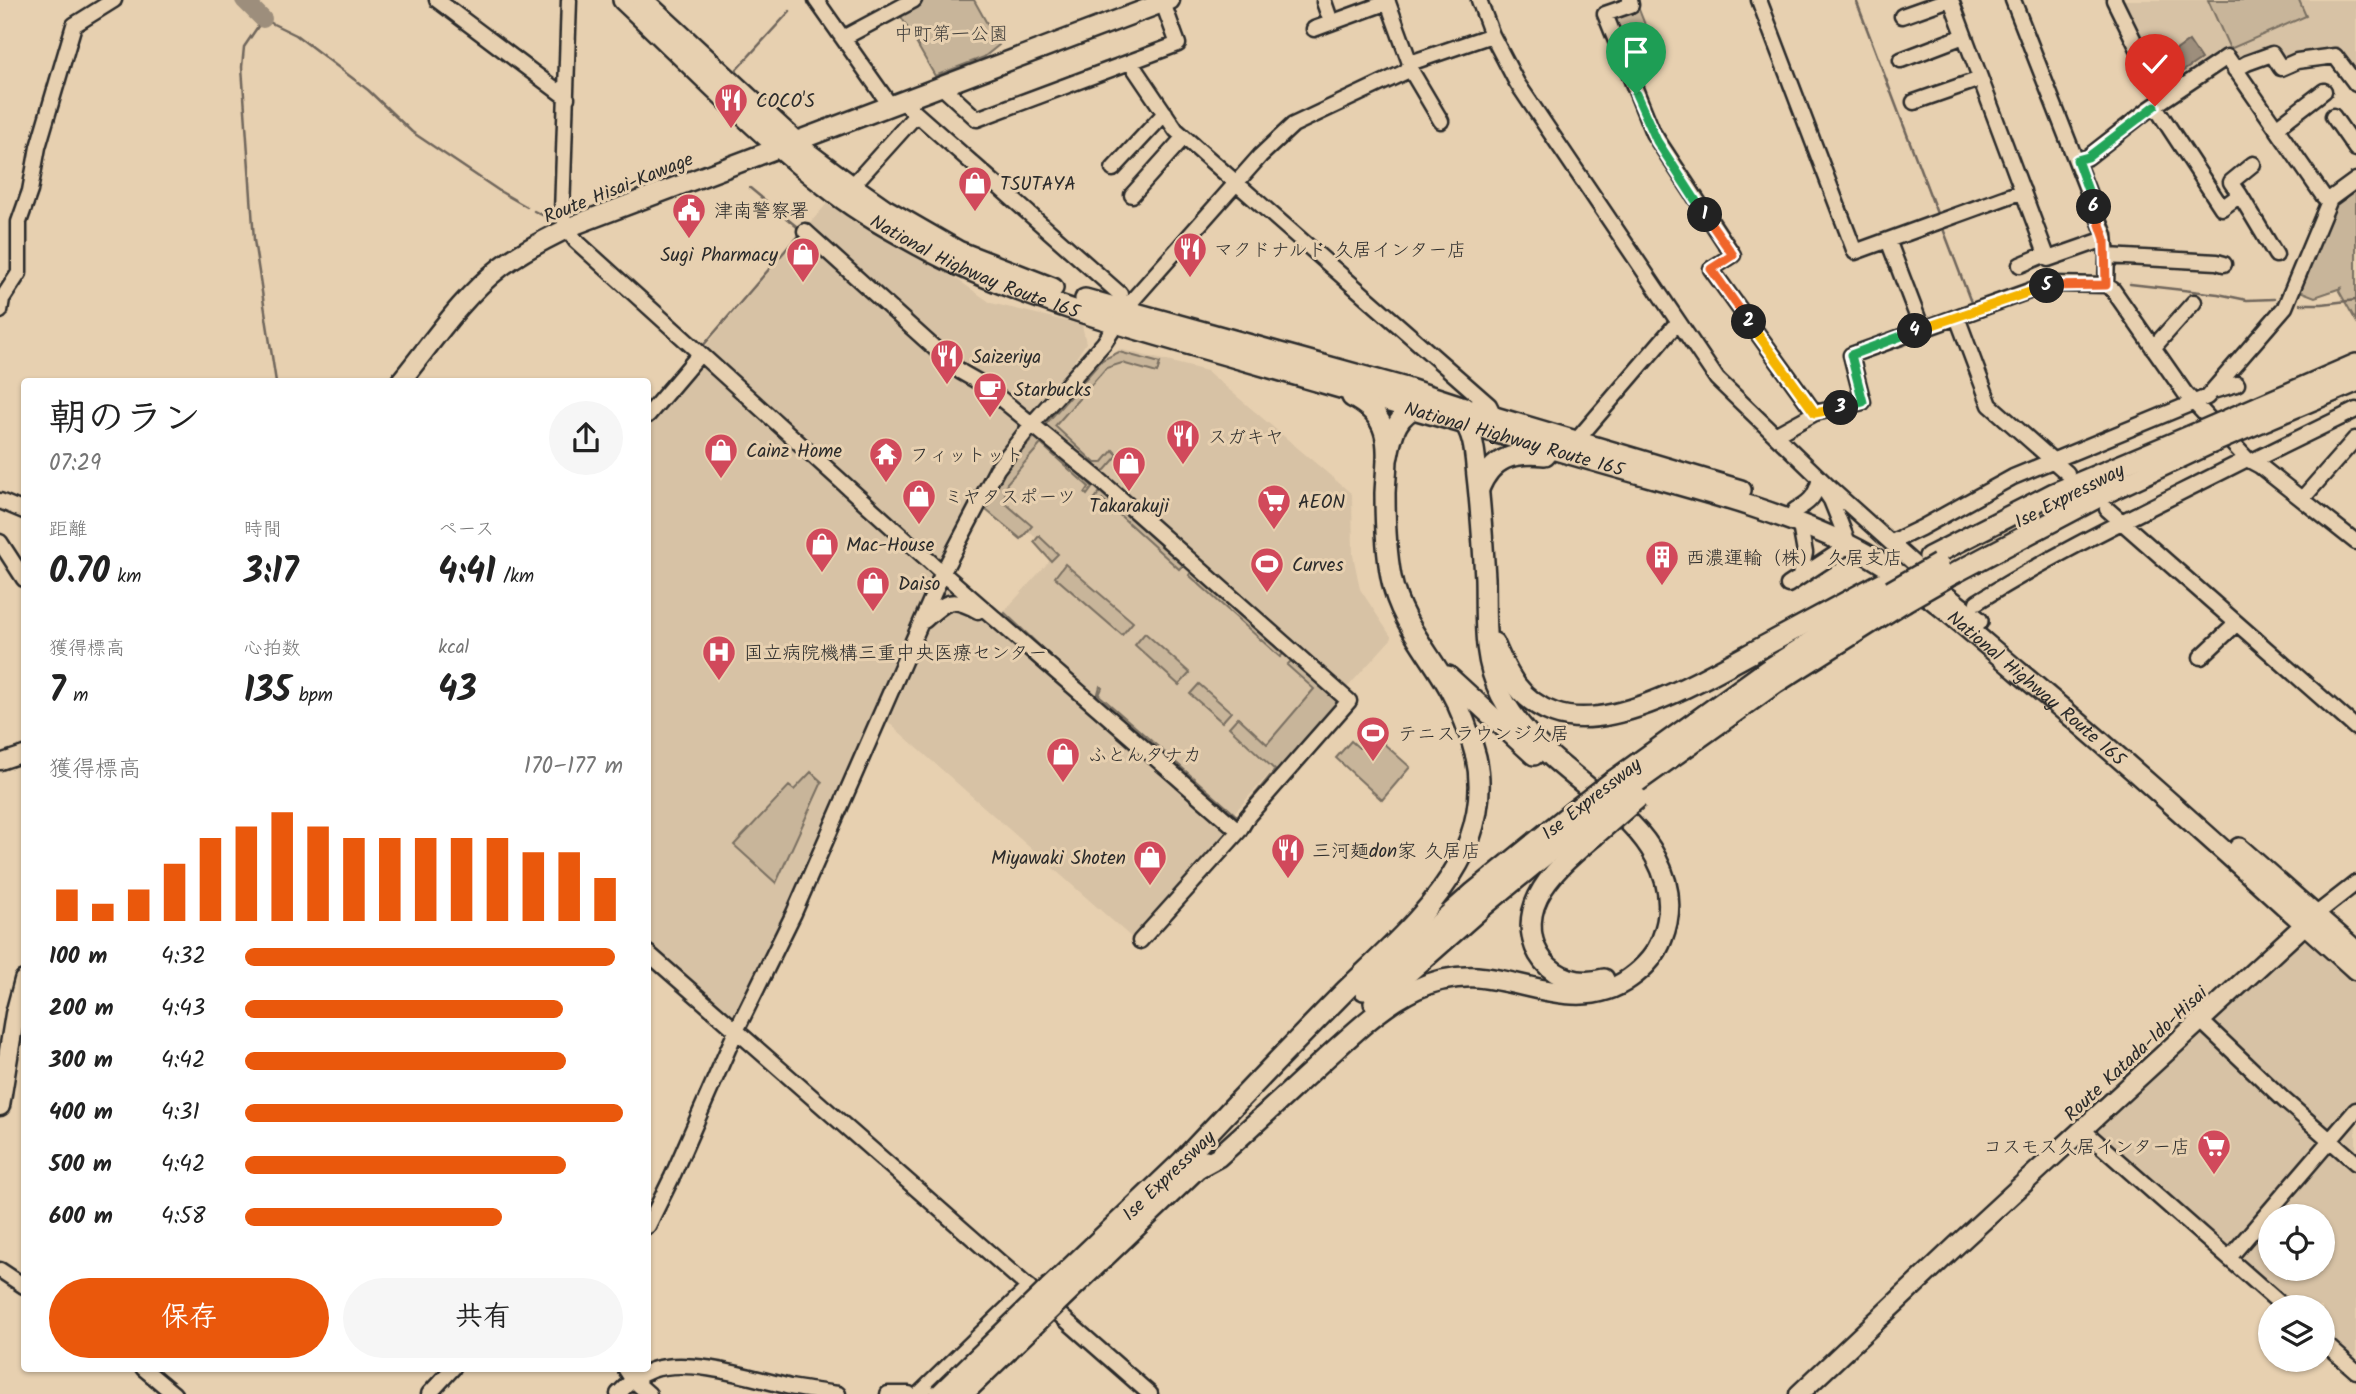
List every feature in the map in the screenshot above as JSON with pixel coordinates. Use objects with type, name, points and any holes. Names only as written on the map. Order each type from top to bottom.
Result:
[{"type":"highway","name":"National Highway Route 165","points":[[623,0],[788,144],[885,209],[958,251],[1120,310],[1495,417],[1580,450],[1741,502],[1798,517],[1885,551],[1967,603],[2310,919],[2356,970]]},
{"type":"highway","name":"National Highway Route 165","points":[[643,0],[835,194],[922,247],[969,270],[1020,291],[1120,310],[1258,365],[1534,445],[1580,450]]},
{"type":"highway","name":"Ise Expressway","points":[[940,1394],[1046,1292],[1431,951],[1757,677],[1939,565],[2107,475],[2205,438],[2263,412],[2356,363]]},
{"type":"highway","points":[[1258,365],[1343,393],[1364,404],[1378,416],[1388,456]]},
{"type":"highway","name":"Ise Expressway","points":[[2263,412],[2356,382]]},
{"type":"highway","points":[[1442,400],[1465,423],[1474,446],[1485,580],[1488,661],[1495,681],[1517,721],[1542,747],[1625,817],[1653,851],[1663,871],[1669,894],[1669,916],[1660,945],[1640,971],[1621,985],[1600,993],[1565,994],[1475,977],[1445,979],[1416,989],[1381,1010],[1218,1157],[1191,1163],[1251,1086],[1437,896],[1468,842],[1479,794],[1476,760],[1464,720],[1449,689],[1412,634],[1398,604],[1391,577],[1385,494],[1393,431],[1412,409],[1442,400]]},
{"type":"highway","points":[[1479,489],[1491,467],[1513,456],[1580,450]]},
{"type":"highway","name":"National Highway Route 165","points":[[1847,536],[1955,618],[2310,919],[2356,951]]},
{"type":"highway","points":[[1485,623],[1508,676],[1525,696],[1554,713],[1590,718],[1629,709],[1676,692],[1893,592]]},
{"type":"highway","name":"Ise Expressway","points":[[1626,789],[1776,683],[1893,592]]},
{"type":"highway","points":[[1430,658],[1505,730],[1618,825],[1649,867],[1656,888],[1658,909],[1655,927],[1647,946],[1638,958],[1615,975],[1602,980],[1581,982],[1553,972],[1545,965],[1534,944],[1532,921],[1534,907],[1582,825]]},
{"type":"highway","name":"Ise Expressway","points":[[963,1394],[1046,1292]]},
{"type":"main road","name":"Route Hisai-Kawage","points":[[403,378],[482,284],[539,242],[941,86],[1134,6],[1166,1]]},
{"type":"main road","name":"Route Katada-Ido-Hisai","points":[[1798,1394],[2310,919]]},
{"type":"main road","points":[[0,1106],[21,991]]},
{"type":"street","points":[[0,311],[2,299],[19,273],[19,222],[30,191],[44,126],[75,25],[114,0]]},
{"type":"street","points":[[437,0],[567,98]]},
{"type":"street","points":[[569,0],[562,214],[567,229],[576,241],[699,355],[1239,831]]},
{"type":"street","points":[[816,0],[896,103],[916,115],[1120,310]]},
{"type":"street","points":[[843,38],[914,0]]},
{"type":"street","points":[[1479,0],[1492,35],[1517,83],[1717,379],[1825,485],[1967,603],[2123,521],[2356,410]]},
{"type":"street","points":[[1630,0],[1631,5],[1605,15],[1653,133],[1733,255],[1711,269],[1815,413]]},
{"type":"street","points":[[1759,0],[1855,252],[2023,191]]},
{"type":"street","points":[[1902,16],[1949,0],[2048,259],[2105,239]]},
{"type":"street","points":[[2013,0],[2077,160],[2105,239],[2106,285]]},
{"type":"street","points":[[2114,0],[2140,53],[2170,95]]},
{"type":"street","points":[[941,86],[977,119],[1178,44],[1166,1]]},
{"type":"street","points":[[1314,29],[1387,1],[1409,65],[1441,121]]},
{"type":"street","points":[[1324,2],[1331,22]]},
{"type":"street","points":[[651,1220],[736,1031],[793,913],[943,572],[997,470],[1032,424],[1104,343],[1120,310],[1259,156],[1293,125],[1405,72],[1409,65],[1492,35]]},
{"type":"street","points":[[1901,60],[1964,36]]},
{"type":"street","points":[[2235,70],[2272,54],[2281,68],[2297,61],[2334,56],[2356,84]]},
{"type":"street","points":[[2077,160],[2088,157],[2170,95],[2227,57],[2324,197],[2330,199]]},
{"type":"street","points":[[1130,62],[1175,130],[1489,405],[1495,417]]},
{"type":"street","points":[[1914,102],[1980,79]]},
{"type":"street","points":[[2276,128],[2325,92]]},
{"type":"street","points":[[2155,106],[2222,208],[2240,195]]},
{"type":"street","points":[[1113,169],[1165,113]]},
{"type":"street","points":[[852,186],[916,115]]},
{"type":"street","points":[[2333,116],[2356,149]]},
{"type":"street","points":[[1132,195],[1184,137]]},
{"type":"street","points":[[2252,171],[2231,182],[2276,255]]},
{"type":"street","points":[[1892,542],[2013,477],[2207,397],[2285,307],[2330,199],[2356,180]]},
{"type":"street","points":[[805,231],[961,372],[984,385],[1102,482],[1349,701],[1248,816],[1239,831],[1140,940]]},
{"type":"street","points":[[1888,240],[1922,329]]},
{"type":"street","points":[[2020,265],[2046,254]]},
{"type":"street","points":[[2107,256],[2224,264]]},
{"type":"street","points":[[1775,435],[1815,413],[1863,402],[1851,355],[2054,284],[2106,285],[2113,290],[2194,403],[2250,460],[2356,542]]},
{"type":"street","points":[[2153,348],[2194,302]]},
{"type":"street","points":[[1957,317],[1990,405],[2067,474]]},
{"type":"street","points":[[1580,450],[1677,323]]},
{"type":"street","points":[[651,411],[699,355]]},
{"type":"street","points":[[2214,390],[2237,384]]},
{"type":"street","points":[[2302,499],[2355,439]]},
{"type":"street","points":[[1800,576],[1805,553],[1798,517],[1825,485]]},
{"type":"street","points":[[1788,585],[1847,536],[1825,485]]},
{"type":"street","points":[[0,501],[21,510]]},
{"type":"street","points":[[2107,509],[2356,729]]},
{"type":"street","points":[[0,542],[21,574]]},
{"type":"street","points":[[921,623],[942,605],[957,601],[998,621]]},
{"type":"street","points":[[2201,657],[2236,624]]},
{"type":"street","points":[[0,762],[21,755]]},
{"type":"street","points":[[2310,919],[2356,883]]},
{"type":"street","points":[[651,956],[736,1031],[1046,1292],[1150,1394]]},
{"type":"street","points":[[2201,1021],[2284,1100],[2356,1163]]},
{"type":"street","points":[[2229,1258],[2356,1110]]},
{"type":"street","points":[[2083,1130],[2271,1295]]},
{"type":"street","points":[[0,1270],[21,1284]]},
{"type":"street","points":[[919,1394],[1046,1292]]},
{"type":"street","points":[[2335,1352],[2356,1371]]},
{"type":"street","points":[[651,1369],[682,1366],[731,1371],[789,1387],[838,1394]]},
{"type":"street","points":[[149,1372],[174,1394]]},
{"type":"street","points":[[429,1394],[446,1372]]},
{"type":"street","points":[[618,1394],[629,1374],[649,1394]]},
{"type":"street","points":[[888,1394],[909,1394]]},
{"type":"shaded area","points":[[2119,0],[2356,0],[2356,80],[2335,52],[2282,62],[2272,50],[2237,66],[2227,51],[2169,87],[2142,50]]},
{"type":"shaded area","points":[[2189,41],[2201,59],[2173,78],[2161,61]]},
{"type":"shaded area","points":[[835,194],[991,303],[1082,325],[1086,343],[1032,424],[997,469],[736,1031],[651,956],[651,410]]},
{"type":"shaded area","points":[[1119,349],[1207,371],[1352,494],[1353,555],[1360,589],[1392,638],[1233,814],[1002,614],[1055,555],[994,500],[998,490]]},
{"type":"shaded area","points":[[947,587],[1228,830],[1132,938],[888,722]]},
{"type":"shaded area","points":[[2312,940],[2356,980],[2356,1365],[2335,1347],[2335,1295],[2276,1295],[2260,1281],[2335,1281],[2335,1204],[2258,1204],[2258,1279],[2095,1136],[2096,1132],[2299,942]]},
{"type":"green space","name":"中町第一公園","points":[[923,0],[974,0],[999,45],[984,57],[935,76],[899,13]]},
{"type":"green space","points":[[2208,0],[2299,0],[2306,16],[2230,49]]},
{"type":"green space","points":[[1638,7],[1647,30],[1619,41],[1611,23],[1615,16]]},
{"type":"green space","points":[[2356,185],[2356,321],[2339,291],[2341,288],[2315,297],[2297,290],[2332,204]]},
{"type":"green space","points":[[1119,352],[1160,363],[1157,373],[1122,363],[1106,368],[1055,426],[1095,463],[1102,463],[1113,450],[1118,455],[1105,470],[1097,472],[1045,425],[1102,360]]},
{"type":"green space","points":[[1036,435],[1093,487],[1087,495],[1085,493],[1089,487],[1041,444],[1007,483],[1004,502],[1032,526],[1021,539],[986,510],[1001,475]]},
{"type":"green space","points":[[1100,492],[1183,565],[1179,569],[1102,499],[1096,504],[1093,501]]},
{"type":"green space","points":[[1039,536],[1058,554],[1051,561],[1034,542]]},
{"type":"green space","points":[[1065,564],[1133,622],[1122,635],[1055,577]]},
{"type":"green space","points":[[1191,572],[1283,654],[1280,657],[1189,575]]},
{"type":"green space","points":[[1005,613],[1073,677],[1072,680],[1001,619]]},
{"type":"green space","points":[[1145,633],[1190,673],[1179,685],[1135,645]]},
{"type":"green space","points":[[1291,661],[1341,705],[1237,826],[1097,705],[1101,701],[1097,697],[1100,686],[1102,688],[1099,695],[1237,816],[1275,770],[1229,727],[1238,717],[1267,744],[1314,689],[1287,665]]},
{"type":"green space","points":[[1199,684],[1231,712],[1222,722],[1190,694]]},
{"type":"green space","name":"テニスラウンジ久居","points":[[1373,734],[1410,767],[1382,800],[1336,758],[1351,741],[1359,748]]},
{"type":"green space","points":[[811,772],[822,782],[776,883],[734,845],[789,786],[794,790]]},
{"type":"waterway","points":[[244,0],[263,19]]},
{"type":"waterway","points":[[1856,0],[1938,216]]},
{"type":"waterway","points":[[737,69],[790,11]]},
{"type":"waterway","points":[[275,378],[254,240],[242,67],[244,47],[263,19],[296,35],[368,90],[412,132],[527,207]]},
{"type":"waterway","points":[[702,347],[802,231],[750,188]]},
{"type":"waterway","points":[[534,211],[552,220]]},
{"type":"waterway","points":[[1942,226],[1972,305]]},
{"type":"waterway","points":[[2130,284],[2247,300],[2274,299]]},
{"type":"waterway","points":[[2300,304],[2356,300]]},
{"type":"place","name":"COCO'S","points":[[731,130]]},
{"type":"place","name":"TSUTAYA","points":[[975,213]]},
{"type":"place","name":"津南警察署","points":[[689,240]]},
{"type":"place","name":"マクドナルド 久居インター店","points":[[1190,279]]},
{"type":"place","name":"Sugi Pharmacy","points":[[803,284]]},
{"type":"place","name":"Saizeriya","points":[[947,386]]},
{"type":"place","name":"Starbucks","points":[[990,419]]},
{"type":"place","name":"スガキヤ","points":[[1183,466]]},
{"type":"place","name":"Cainz Home","points":[[721,480]]},
{"type":"place","name":"フィットット","points":[[886,484]]},
{"type":"place","name":"Takarakuji","points":[[1129,493]]},
{"type":"place","name":"ミヤタスポーツ","points":[[919,526]]},
{"type":"place","name":"AEON","points":[[1274,531]]},
{"type":"place","name":"Mac-House","points":[[822,574]]},
{"type":"place","name":"西濃運輸（株） 久居支店","points":[[1662,587]]},
{"type":"place","name":"Curves","points":[[1267,594]]},
{"type":"place","name":"Daiso","points":[[873,613]]},
{"type":"place","name":"国立病院機構三重中央医療センター","points":[[719,682]]},
{"type":"place","name":"テニスラウンジ久居","points":[[1373,763]]},
{"type":"place","name":"ふとんタナカ","points":[[1063,784]]},
{"type":"place","name":"三河麺don家 久居店","points":[[1288,880]]},
{"type":"place","name":"Miyawaki Shoten","points":[[1150,887]]},
{"type":"place","name":"コスモス久居インター店","points":[[2214,1176]]},
{"type":"route","points":[[1636,94],[1657,141],[1733,255],[1711,269],[1815,413],[1863,402],[1851,355],[2040,287],[2054,284],[2106,285],[2105,235],[2077,160],[2088,157],[2155,106]]}]
